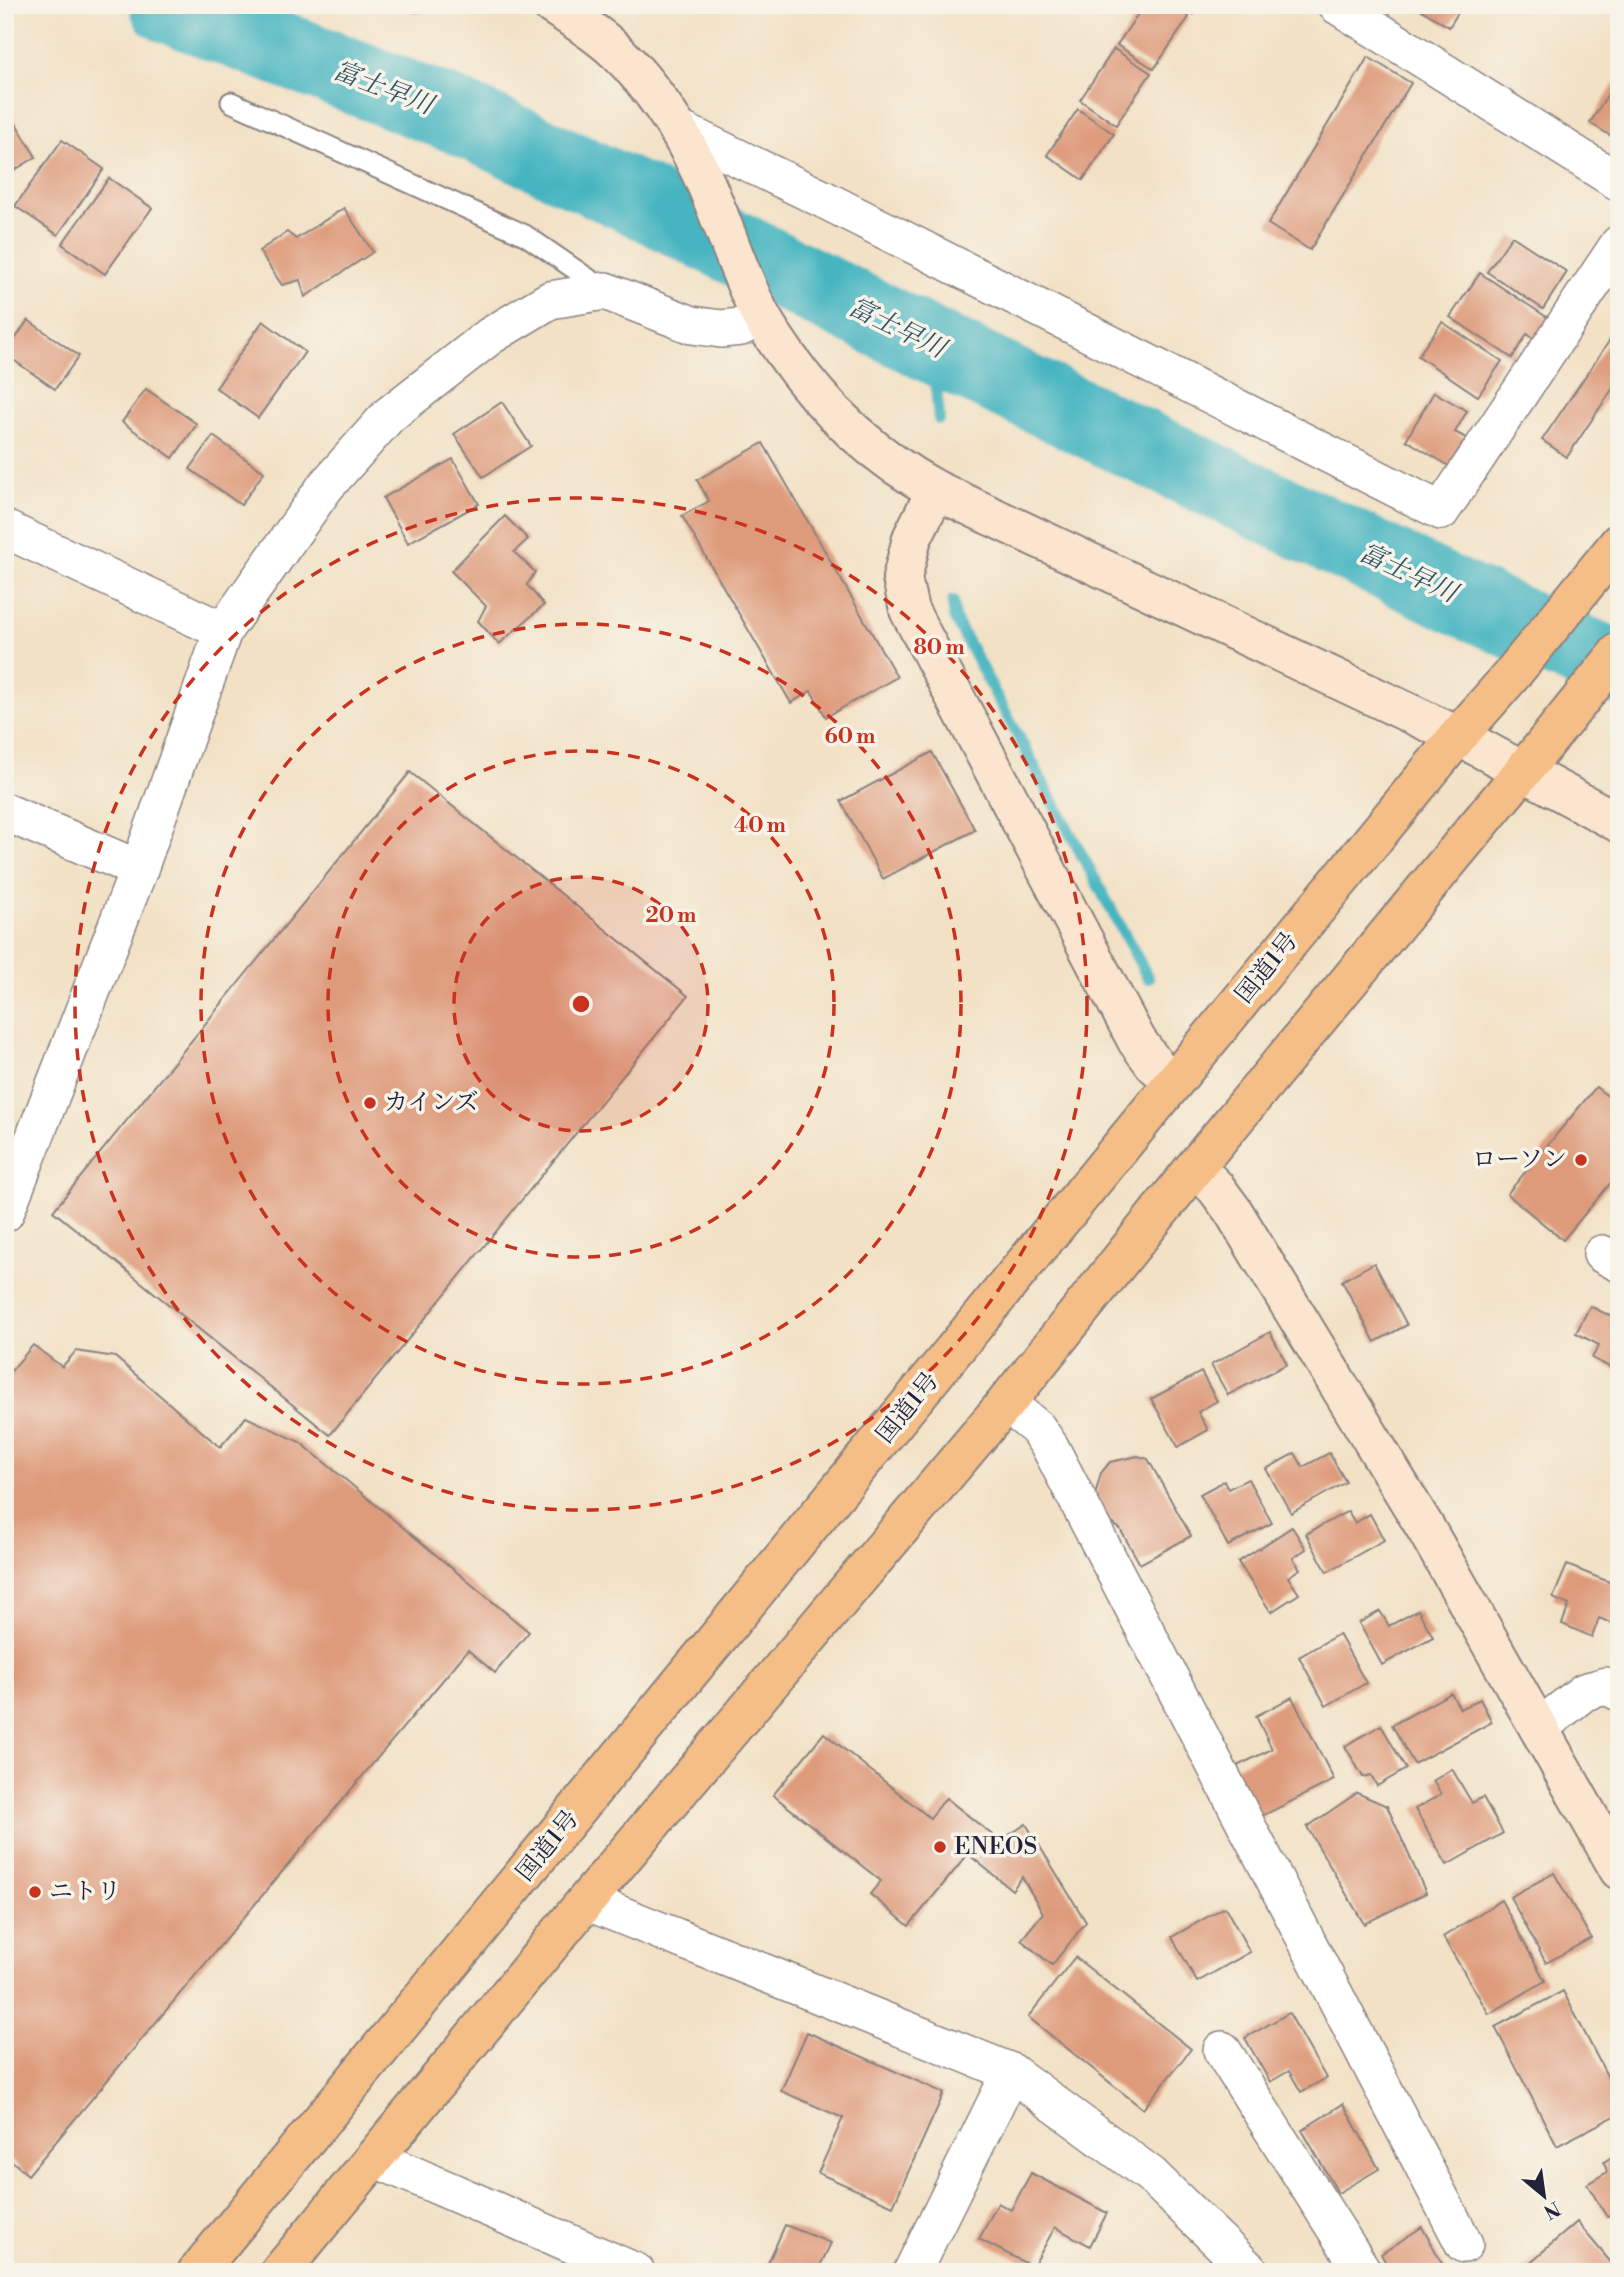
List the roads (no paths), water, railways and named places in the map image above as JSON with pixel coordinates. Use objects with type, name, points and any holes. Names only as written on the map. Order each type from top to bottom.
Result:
[{"type":"highway","name":"国道1号","points":[[197,2272],[1619,543]]},
{"type":"highway","points":[[280,2272],[586,1901],[1006,1403],[1195,1167],[1619,652]]},
{"type":"street","points":[[552,5],[615,51],[647,85],[699,168],[761,330],[826,407],[851,431],[911,476],[936,490],[1458,736],[1619,823]]},
{"type":"street","points":[[1337,5],[1619,182]]},
{"type":"street","points":[[676,128],[835,205],[1441,511],[1619,244]]},
{"type":"street","points":[[5,1213],[139,869],[223,631],[324,487],[389,415],[490,336],[550,300],[605,291],[692,325],[761,330]]},
{"type":"street","points":[[936,490],[912,538],[902,578],[909,610],[1137,1041],[1155,1065],[1174,1081]]},
{"type":"street","points":[[5,529],[223,631]]},
{"type":"street","points":[[5,813],[139,869]]},
{"type":"street","points":[[1195,1167],[1216,1188],[1233,1211],[1426,1529],[1619,1870]]},
{"type":"street","points":[[1006,1403],[1037,1428],[1050,1447],[1464,2244]]},
{"type":"street","points":[[1539,1727],[1584,1692],[1606,1686],[1619,1692]]},
{"type":"street","points":[[586,1901],[1011,2072],[1151,2175],[1251,2272]]},
{"type":"street","points":[[1222,2050],[1363,2272]]},
{"type":"street","points":[[912,2272],[1011,2072]]},
{"type":"street","points":[[374,2158],[636,2272]]},
{"type":"lane","points":[[231,102],[525,235],[605,291]]},
{"type":"waterway","name":"富士早川","points":[[167,5],[461,118],[635,198],[932,346],[1449,593],[1619,669]]},
{"type":"waterway","points":[[932,346],[939,419]]},
{"type":"waterway","points":[[953,601],[954,617],[1148,978]]},
{"type":"place","name":"カインズ","points":[[370,1103]]},
{"type":"place","name":"ローソン","points":[[1581,1160]]},
{"type":"place","name":"ENEOS","points":[[940,1847]]},
{"type":"place","name":"ニトリ","points":[[35,1892]]}]
